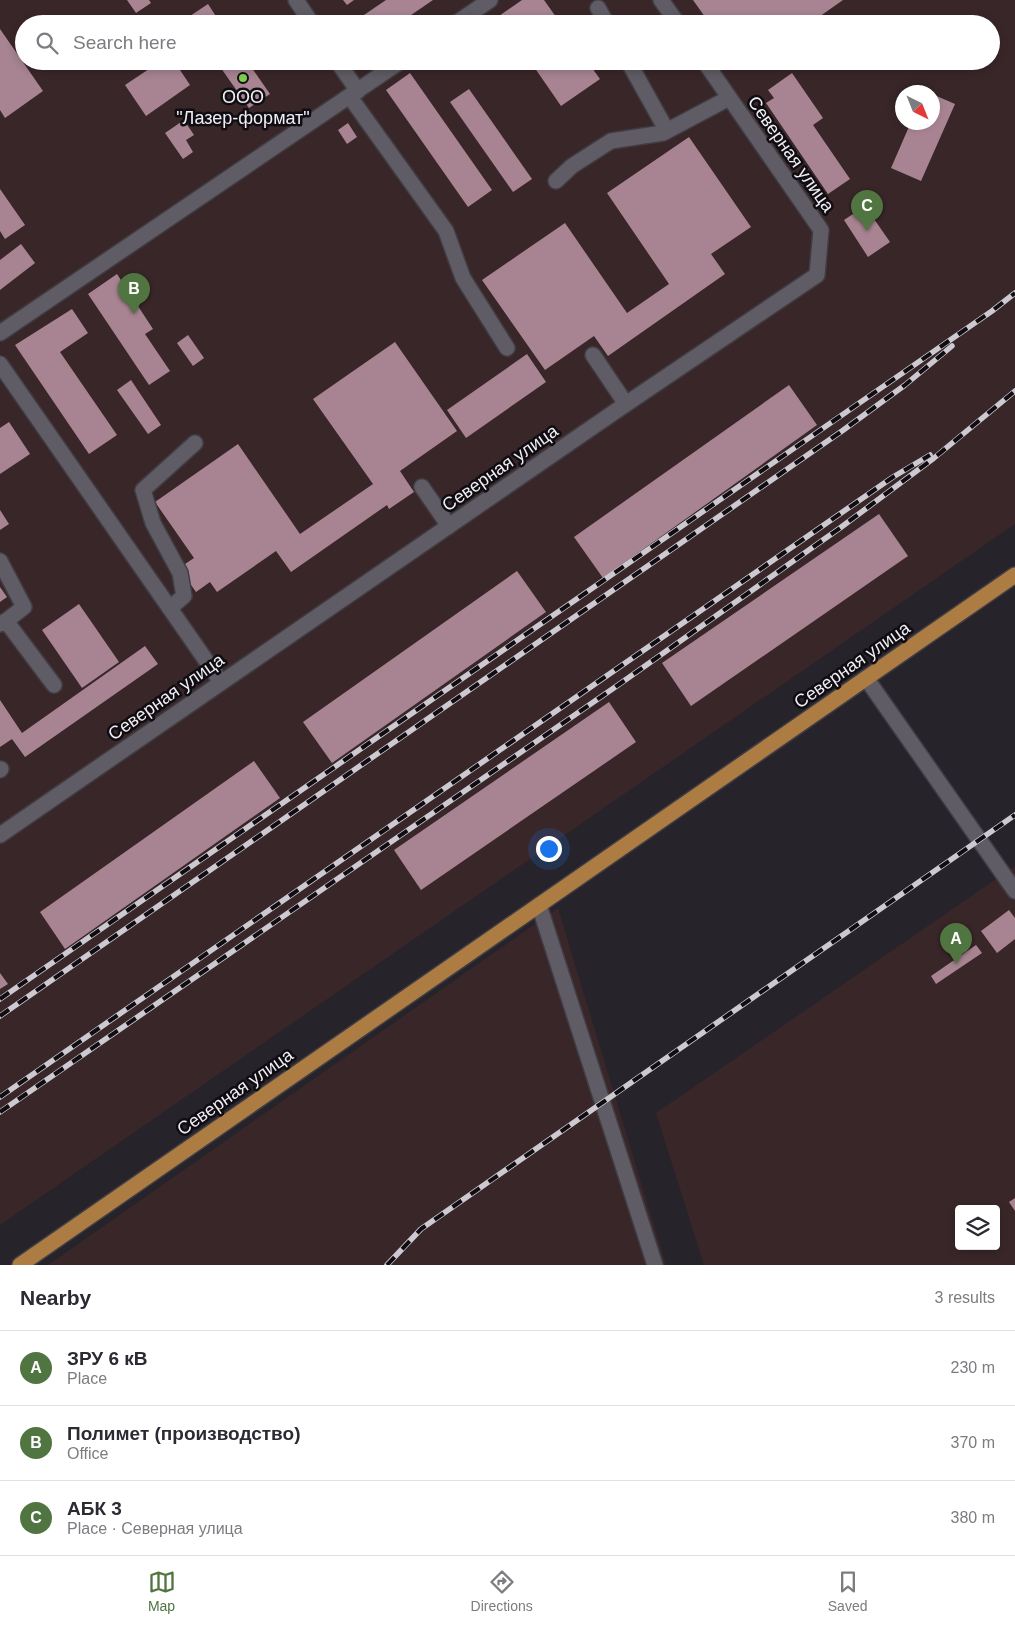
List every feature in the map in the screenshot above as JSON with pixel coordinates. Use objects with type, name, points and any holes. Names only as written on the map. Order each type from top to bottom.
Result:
[{"type":"main road","name":"Северная улица","points":[[20,1265],[1015,575]]},
{"type":"street","points":[[296,0],[306,15]]},
{"type":"street","points":[[468,15],[490,0]]},
{"type":"street","points":[[661,0],[672,15]]},
{"type":"street","points":[[598,8],[602,15]]},
{"type":"street","points":[[342,70],[354,94],[446,231],[463,278],[508,348]]},
{"type":"street","points":[[0,333],[388,70]]},
{"type":"street","points":[[633,70],[667,131]]},
{"type":"street","name":"Северная улица","points":[[0,835],[626,404],[817,275],[821,230],[710,70]]},
{"type":"street","points":[[556,181],[572,166],[611,140],[663,134],[729,98]]},
{"type":"street","points":[[594,355],[626,404]]},
{"type":"street","points":[[0,364],[221,682]]},
{"type":"street","points":[[170,608],[184,596],[180,573],[153,523],[143,490],[195,443]]},
{"type":"street","points":[[422,487],[449,526]]},
{"type":"street","points":[[0,561],[24,608],[3,622],[54,685]]},
{"type":"street","points":[[866,678],[1015,891]]},
{"type":"street","points":[[539,904],[655,1265]]},
{"type":"shaded area","points":[[0,0],[1015,0],[1015,524],[0,1225]]},
{"type":"shaded area","points":[[1015,866],[1015,1265],[704,1265],[656,1113]]},
{"type":"shaded area","points":[[558,908],[666,1265],[48,1265]]},
{"type":"building","points":[[127,0],[149,0],[151,3],[136,13]]},
{"type":"building","points":[[343,0],[354,0],[347,5]]},
{"type":"building","points":[[386,0],[433,0],[411,15],[364,15]]},
{"type":"building","points":[[522,0],[544,0],[555,15],[500,15]]},
{"type":"building","points":[[693,0],[843,0],[822,15],[704,15]]},
{"type":"building","points":[[208,4],[215,15],[192,15]]},
{"type":"building","points":[[0,29],[15,51],[15,70],[28,70],[43,91],[5,118],[0,110]]},
{"type":"building","points":[[148,70],[180,70],[190,85],[146,116],[125,85]]},
{"type":"building","name":"ООО \"Лазер-формат\"","points":[[222,70],[253,70],[270,94],[249,108]]},
{"type":"building","points":[[536,70],[594,70],[600,79],[561,106]]},
{"type":"building","points":[[410,73],[492,190],[468,207],[386,90]]},
{"type":"building","points":[[792,73],[823,118],[813,125],[850,179],[828,194],[766,103],[774,98],[768,90]]},
{"type":"building","points":[[469,89],[532,179],[513,192],[450,102]]},
{"type":"building","points":[[940,97],[955,104],[921,181],[891,168],[908,130],[940,130]]},
{"type":"building","points":[[184,120],[194,135],[186,140],[193,152],[183,159],[165,133]]},
{"type":"building","points":[[348,123],[357,137],[347,144],[338,130]]},
{"type":"building","points":[[689,137],[751,227],[711,254],[725,274],[608,356],[594,336],[545,370],[482,280],[565,223],[627,313],[669,284],[607,193]]},
{"type":"building","points":[[0,189],[25,225],[5,239],[0,231]]},
{"type":"building","points":[[865,206],[890,242],[868,257],[844,220]]},
{"type":"building","points":[[21,244],[35,263],[0,290],[0,260]]},
{"type":"building","points":[[117,274],[153,329],[145,334],[170,371],[149,385],[88,294]]},
{"type":"building","points":[[72,309],[88,333],[60,352],[117,435],[89,454],[15,345]]},
{"type":"building","points":[[188,335],[204,358],[193,366],[177,343]]},
{"type":"building","points":[[395,342],[457,431],[400,471],[414,492],[389,509],[387,505],[291,572],[276,551],[217,592],[210,582],[196,592],[179,568],[194,558],[155,502],[238,444],[300,534],[373,484],[313,399]]},
{"type":"building","points":[[527,354],[546,382],[466,438],[447,410]]},
{"type":"building","points":[[131,380],[161,425],[148,434],[117,390]]},
{"type":"building","points":[[789,385],[817,425],[603,578],[574,537]]},
{"type":"building","points":[[9,422],[30,454],[0,474],[0,428]]},
{"type":"building","points":[[0,510],[9,524],[0,530]]},
{"type":"building","points":[[879,514],[908,556],[691,706],[662,663]]},
{"type":"building","points":[[517,571],[546,612],[332,763],[303,722]]},
{"type":"building","points":[[0,587],[7,597],[0,602]]},
{"type":"building","points":[[79,604],[119,662],[82,688],[42,630]]},
{"type":"building","points":[[145,646],[158,664],[25,757],[12,739],[0,747],[0,700],[22,733]]},
{"type":"building","points":[[609,702],[636,742],[421,890],[394,850]]},
{"type":"building","points":[[254,761],[280,798],[65,949],[40,912]]},
{"type":"building","points":[[1009,910],[1015,918],[1015,939],[997,953],[981,931]]},
{"type":"building","points":[[976,945],[982,953],[936,984],[931,976]]},
{"type":"building","points":[[0,973],[8,984],[0,989]]},
{"type":"building","points":[[1015,1198],[1015,1211],[1009,1202]]},
{"type":"railway","points":[[0,999],[992,311],[1015,293]]},
{"type":"railway","points":[[0,1016],[842,431],[905,385],[952,346]]},
{"type":"railway","points":[[0,1112],[621,683],[840,528],[934,458],[1015,391]]},
{"type":"railway","points":[[0,1097],[893,477],[930,455]]},
{"type":"railway","points":[[387,1265],[421,1229],[1015,815]]},
{"type":"place","name":"ООО \"Лазер-формат\"","points":[[243,78]]},
{"type":"place","name":"АБК 3","points":[[867,231]]},
{"type":"place","name":"Полимет (производство)","points":[[134,314]]},
{"type":"place","name":"ЗРУ 6 кВ","points":[[956,964]]}]
